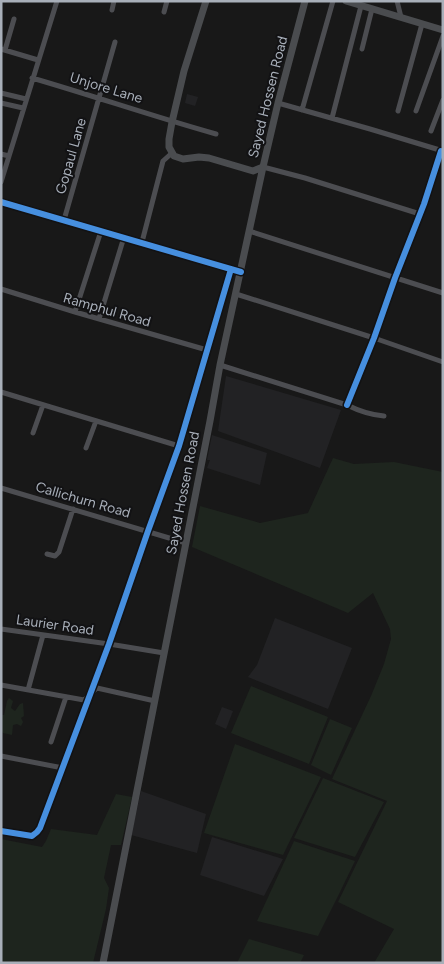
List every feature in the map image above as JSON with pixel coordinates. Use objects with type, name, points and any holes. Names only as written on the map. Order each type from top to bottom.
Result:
[{"type":"main road","points":[[206,1],[184,71],[168,143],[172,153],[180,159],[209,158],[253,171],[258,177],[260,184]]},
{"type":"main road","name":"Sayed Hossen Road","points":[[103,963],[220,365],[263,167],[305,1]]},
{"type":"main road","points":[[346,1],[443,30]]},
{"type":"main road","points":[[253,171],[263,167]]},
{"type":"street","points":[[1,182],[3,167],[9,156],[57,1]]},
{"type":"street","points":[[112,10],[114,1]]},
{"type":"street","points":[[164,12],[167,1]]},
{"type":"street","points":[[302,110],[332,1]]},
{"type":"street","points":[[397,1],[401,17]]},
{"type":"street","points":[[332,118],[366,6]]},
{"type":"street","points":[[362,49],[366,6]]},
{"type":"street","points":[[14,19],[3,50],[38,60]]},
{"type":"street","points":[[398,111],[422,24]]},
{"type":"street","points":[[416,111],[443,36]]},
{"type":"street","name":"Gopaul Lane","points":[[64,220],[115,42]]},
{"type":"street","name":"Unjore Lane","points":[[32,78],[216,134]]},
{"type":"street","points":[[1,93],[26,99]]},
{"type":"street","points":[[431,131],[443,100]]},
{"type":"street","points":[[1,103],[23,108]]},
{"type":"street","points":[[278,103],[442,151],[374,338],[347,405]]},
{"type":"street","points":[[142,242],[163,161],[172,153]]},
{"type":"street","points":[[1,154],[9,156]]},
{"type":"street","points":[[263,167],[305,178],[420,214]]},
{"type":"street","points":[[1,202],[241,272]]},
{"type":"street","points":[[75,312],[101,231]]},
{"type":"street","points":[[249,231],[443,293]]},
{"type":"street","points":[[99,319],[124,238]]},
{"type":"street","points":[[1,831],[32,836],[37,832],[109,644],[179,446],[231,269]]},
{"type":"street","name":"Ramphul Road","points":[[1,289],[207,350]]},
{"type":"street","points":[[236,294],[443,362]]},
{"type":"street","points":[[220,365],[378,416],[384,416]]},
{"type":"street","points":[[1,392],[179,446]]},
{"type":"street","points":[[33,433],[42,405]]},
{"type":"street","points":[[86,448],[96,421]]},
{"type":"street","name":"Callichurn Road","points":[[1,488],[186,543]]},
{"type":"street","points":[[48,554],[55,556],[58,552],[73,509]]},
{"type":"street","name":"Laurier Road","points":[[1,629],[164,653]]},
{"type":"street","points":[[28,690],[44,634]]},
{"type":"street","points":[[1,685],[84,700],[97,688],[155,701]]},
{"type":"street","points":[[51,742],[66,697]]},
{"type":"street","points":[[1,756],[63,768]]},
{"type":"shaded area","points":[[187,94],[198,97],[195,106],[185,103]]},
{"type":"shaded area","points":[[226,376],[341,410],[320,468],[218,431]]},
{"type":"shaded area","points":[[212,435],[267,453],[260,485],[207,468],[210,460],[207,460]]},
{"type":"shaded area","points":[[333,458],[354,464],[394,462],[443,472],[443,963],[374,963],[394,929],[338,902],[387,801],[332,779],[371,696],[384,664],[391,639],[390,629],[373,593],[348,613],[192,547],[200,506],[260,523],[308,513]]},
{"type":"shaded area","points":[[275,618],[352,648],[328,709],[248,677],[257,665]]},
{"type":"shaded area","points":[[251,686],[328,717],[309,764],[231,733]]},
{"type":"shaded area","points":[[9,698],[13,701],[11,708],[15,711],[23,703],[24,716],[21,718],[23,722],[21,726],[13,725],[12,735],[3,733],[1,730],[2,715],[4,715]]},
{"type":"shaded area","points":[[222,707],[233,711],[226,729],[215,724]]},
{"type":"shaded area","points":[[330,719],[352,728],[331,775],[311,765]]},
{"type":"shaded area","points":[[235,744],[321,777],[283,855],[204,833]]},
{"type":"shaded area","points":[[323,778],[384,802],[355,857],[294,838]]},
{"type":"shaded area","points":[[141,791],[206,814],[197,853],[131,835]]},
{"type":"shaded area","points":[[116,794],[132,797],[121,845],[111,845],[104,878],[109,888],[106,909],[93,963],[1,963],[1,839],[42,847],[51,829],[97,835]]},
{"type":"shaded area","points":[[212,837],[283,859],[264,896],[200,875]]},
{"type":"shaded area","points":[[294,841],[355,861],[318,936],[257,921]]},
{"type":"shaded area","points":[[249,939],[304,955],[300,963],[237,963]]},
{"type":"cycle path","points":[[347,405],[424,204],[441,151]]},
{"type":"cycle path","points":[[1,202],[241,272]]},
{"type":"cycle path","points":[[1,831],[32,836],[40,828],[109,644],[179,446],[231,269]]}]
